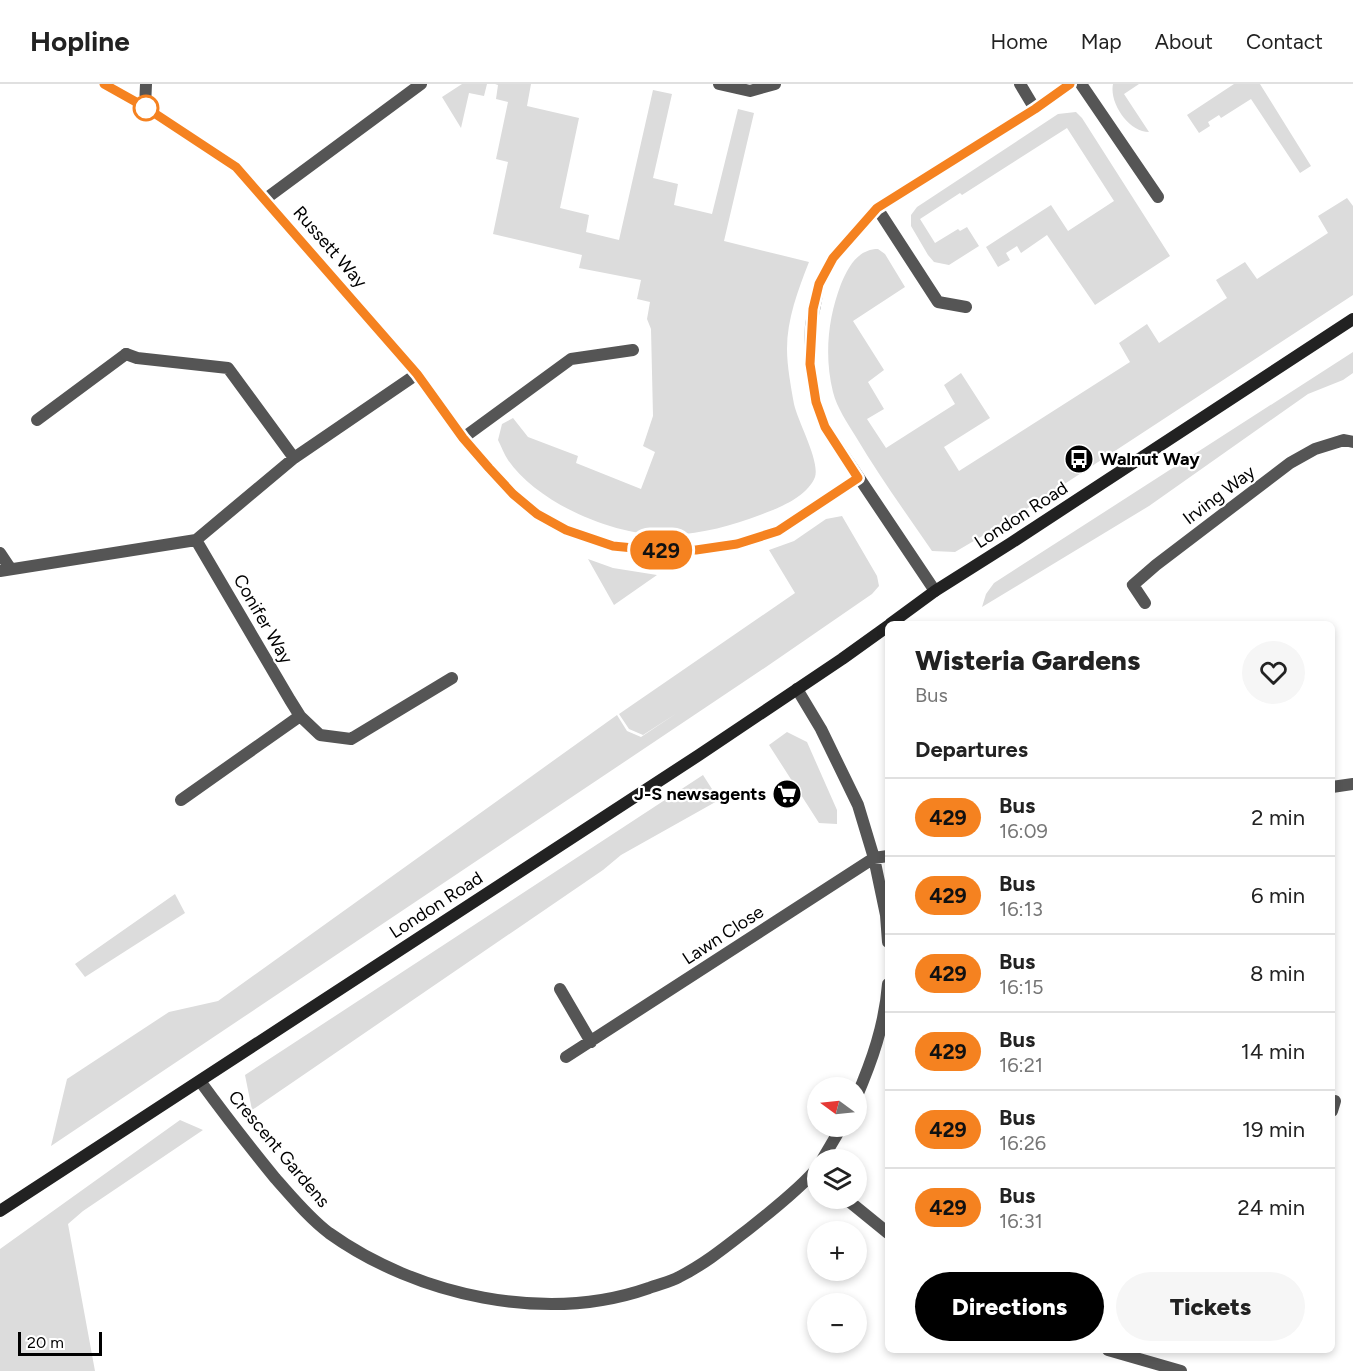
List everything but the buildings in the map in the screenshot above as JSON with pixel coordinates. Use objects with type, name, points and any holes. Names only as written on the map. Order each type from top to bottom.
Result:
[{"type":"main road","name":"London Road","points":[[894,621],[935,591],[1353,319]]},
{"type":"main road","name":"London Road","points":[[0,1211],[699,755],[885,628]]},
{"type":"street","name":"Russett Way","points":[[104,84],[145,107],[236,167],[417,374],[463,438],[513,494],[537,514],[566,530],[613,546],[654,550],[696,550],[737,544],[778,531],[858,478]]},
{"type":"street","points":[[145,107],[146,84]]},
{"type":"street","points":[[264,200],[421,84]]},
{"type":"street","points":[[719,84],[750,91],[775,84]]},
{"type":"street","points":[[1020,84],[1035,109]]},
{"type":"street","points":[[935,591],[825,427],[816,402],[810,364],[811,325],[819,284],[833,258],[877,208],[1035,109],[1070,84]]},
{"type":"street","points":[[1082,84],[1158,197]]},
{"type":"street","points":[[877,208],[938,302],[966,307]]},
{"type":"street","points":[[463,438],[571,359],[633,350]]},
{"type":"street","points":[[37,420],[126,354],[228,368],[294,458]]},
{"type":"street","points":[[0,553],[5,570],[196,540],[294,458],[417,374]]},
{"type":"street","name":"Irving Way","points":[[1145,603],[1133,585],[1155,565],[1290,463],[1315,449],[1344,440],[1353,442]]},
{"type":"street","name":"Conifer Way","points":[[196,540],[300,716],[320,735],[351,739],[452,678]]},
{"type":"street","points":[[797,689],[821,729],[858,805],[874,858],[885,910]]},
{"type":"street","points":[[181,800],[300,716]]},
{"type":"street","points":[[1335,787],[1353,784]]},
{"type":"street","points":[[874,858],[885,856]]},
{"type":"street","name":"Lawn Close","points":[[566,1058],[874,858]]},
{"type":"street","points":[[560,989],[591,1042]]},
{"type":"street","points":[[864,1077],[876,1047],[885,1008]]},
{"type":"street","name":"Crescent Gardens","points":[[200,1081],[294,1200],[328,1232],[370,1260],[422,1282],[466,1295],[517,1302],[566,1304],[623,1297],[678,1278],[720,1251],[807,1180]]},
{"type":"street","points":[[859,1209],[885,1231]]},
{"type":"street","points":[[1118,1353],[1156,1368],[1181,1371]]},
{"type":"shaded area","points":[[462,84],[487,84],[484,96],[469,93],[461,128],[442,97]]},
{"type":"shaded area","points":[[495,84],[531,84],[527,106],[579,118],[560,208],[589,215],[586,232],[619,240],[653,90],[672,94],[653,178],[678,184],[674,205],[712,214],[738,109],[754,113],[724,241],[809,262],[797,294],[787,338],[788,369],[794,404],[812,452],[816,470],[811,484],[799,496],[767,512],[717,528],[695,533],[651,534],[628,531],[582,516],[539,491],[508,460],[498,440],[502,424],[513,418],[528,437],[578,456],[576,463],[641,489],[655,452],[643,446],[653,416],[651,329],[647,319],[650,302],[637,299],[641,280],[579,268],[582,255],[493,234],[508,162],[496,159],[508,102],[496,99],[498,85]]},
{"type":"shaded area","points":[[1113,84],[1139,84],[1124,94],[1149,132],[1134,127],[1122,115],[1114,100]]},
{"type":"shaded area","points":[[1234,84],[1260,84],[1311,166],[1300,173],[1251,99],[1221,118],[1219,115],[1208,122],[1210,126],[1199,133],[1187,115]]},
{"type":"shaded area","points":[[1076,112],[1170,256],[1095,305],[1047,235],[1021,253],[1017,246],[1006,253],[1010,260],[998,267],[986,247],[1051,205],[1068,231],[1114,201],[1067,128],[920,219],[935,243],[958,229],[960,231],[967,227],[979,246],[949,265],[934,262],[911,226],[911,215],[917,207],[1058,114]]},
{"type":"shaded area","points":[[1347,198],[1353,206],[1353,295],[1008,521],[955,552],[932,551],[874,466],[837,404],[830,378],[828,351],[830,324],[844,278],[855,260],[865,252],[878,249],[885,254],[905,287],[853,321],[884,370],[868,382],[884,409],[867,419],[886,448],[955,404],[944,385],[961,373],[990,418],[944,447],[959,471],[1130,362],[1119,343],[1147,324],[1159,343],[1227,298],[1216,280],[1245,262],[1257,279],[1328,233],[1318,216]]},
{"type":"shaded area","points":[[1353,352],[1353,373],[1343,380],[1308,394],[1149,506],[982,607],[986,594],[994,583]]},
{"type":"shaded area","points":[[842,516],[877,576],[879,586],[872,594],[51,1146],[67,1079],[169,1012],[218,1001],[617,715],[627,731],[641,737],[677,713],[643,735],[629,729],[619,714],[795,593],[769,550],[794,541],[826,519]]},
{"type":"shaded area","points":[[588,559],[613,568],[657,575],[614,605]]},
{"type":"shaded area","points":[[787,732],[807,742],[837,810],[837,824],[819,823],[769,745]]},
{"type":"shaded area","points":[[703,775],[719,800],[621,855],[603,870],[252,1110],[245,1075]]},
{"type":"shaded area","points":[[175,894],[185,913],[85,977],[75,964]]},
{"type":"shaded area","points":[[180,1120],[203,1130],[83,1211],[68,1224],[95,1371],[0,1371],[0,1249]]},
{"type":"bus line","name":"429","points":[[104,84],[145,107],[236,167],[417,374],[463,438],[489,468],[513,494],[537,514],[566,530],[613,546],[654,550],[696,550],[737,544],[778,531],[858,478],[825,427],[816,402],[810,364],[811,325],[819,284],[833,258],[877,208],[1035,109],[1070,84]]},
{"type":"place","name":"Walnut Way","points":[[1079,459]]},
{"type":"place","name":"J-S newsagents","points":[[787,794]]}]
